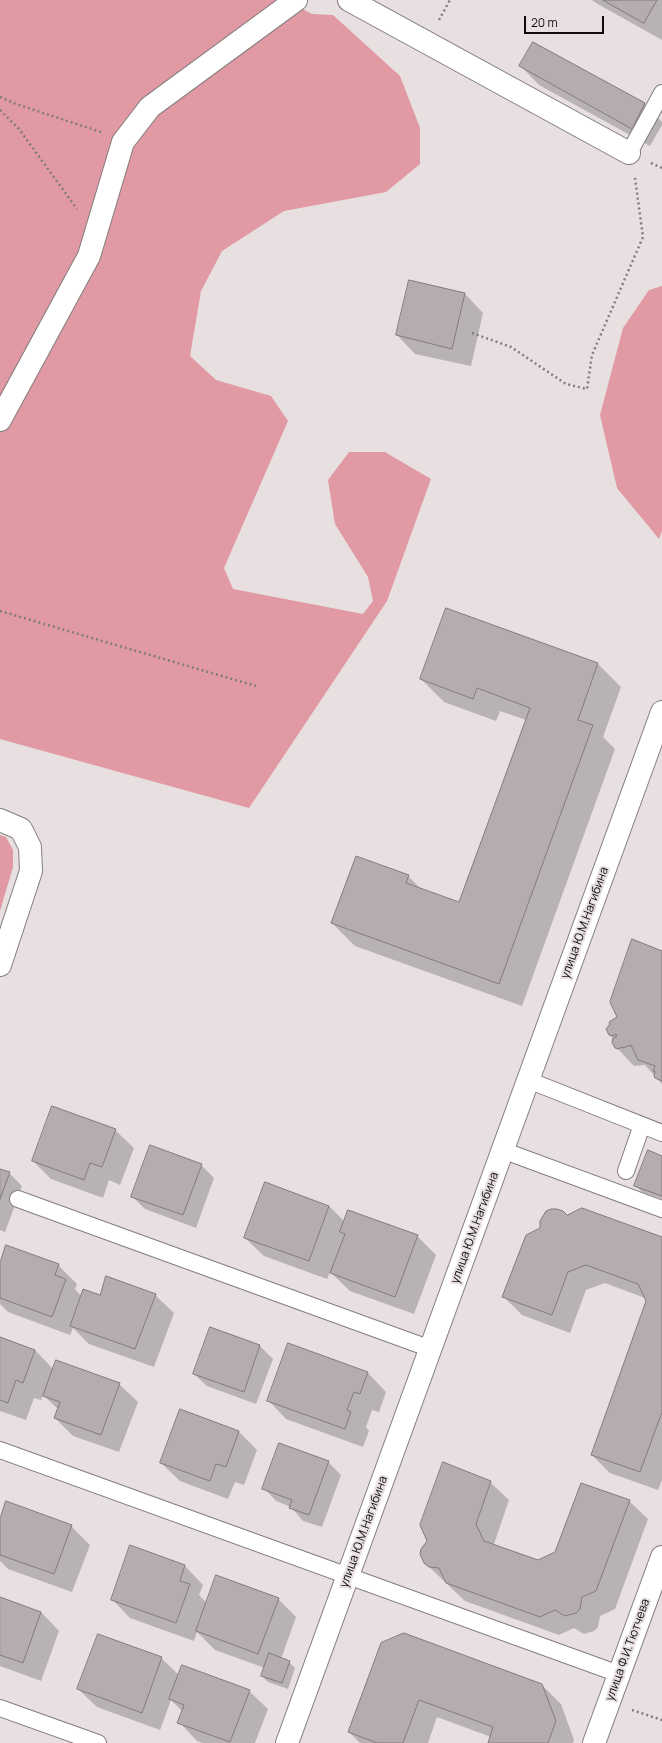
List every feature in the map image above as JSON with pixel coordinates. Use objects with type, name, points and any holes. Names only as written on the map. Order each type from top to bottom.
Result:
[{"type":"street","points":[[0,420],[89,256],[123,142],[150,107],[296,0]]},
{"type":"street","points":[[349,0],[629,153]]},
{"type":"street","name":"улица Ю.М.Нагибина","points":[[287,1743],[662,712]]},
{"type":"street","points":[[0,820],[21,829],[30,847],[30,871],[0,965]]},
{"type":"street","name":"улица Ф.И.Тютчева","points":[[594,1743],[662,1557]]},
{"type":"lane","points":[[629,153],[662,93]]},
{"type":"lane","points":[[528,1080],[662,1133]]},
{"type":"lane","points":[[626,1171],[642,1125]]},
{"type":"lane","points":[[502,1150],[662,1209]]},
{"type":"lane","points":[[18,1199],[431,1348]]},
{"type":"lane","points":[[0,1450],[619,1674]]},
{"type":"lane","points":[[0,1708],[98,1743]]},
{"type":"path","points":[[0,97],[16,104],[103,133],[123,142]]},
{"type":"path","points":[[0,110],[19,129],[77,208],[78,214]]},
{"type":"path","points":[[472,333],[511,347],[566,384],[587,389],[592,355],[643,237],[637,188],[629,153]]},
{"type":"path","points":[[0,611],[256,686]]},
{"type":"path","points":[[610,1702],[662,1720]]},
{"type":"shaded area","points":[[0,0],[286,0],[312,14],[333,15],[400,76],[420,128],[420,164],[386,192],[284,211],[222,251],[201,291],[190,356],[216,380],[271,396],[288,421],[224,568],[233,589],[363,614],[373,601],[368,577],[335,524],[328,480],[349,452],[385,452],[431,479],[387,601],[249,808],[0,739]]},
{"type":"shaded area","points":[[662,286],[662,531],[659,539],[617,488],[600,415],[623,328],[649,290]]},
{"type":"shaded area","points":[[0,835],[6,837],[13,850],[13,867],[0,911]]},
{"type":"building","points":[[603,0],[657,0],[644,23]]},
{"type":"building","points":[[533,42],[645,103],[632,129],[519,66]]},
{"type":"building","points":[[409,280],[465,293],[452,349],[396,335]]},
{"type":"building","points":[[446,608],[598,663],[578,720],[593,725],[499,984],[331,923],[356,856],[409,875],[406,883],[459,902],[530,708],[477,688],[473,699],[420,679]]},
{"type":"building","points":[[632,939],[662,951],[662,1081],[655,1078],[655,1071],[653,1071],[655,1066],[638,1060],[631,1045],[618,1049],[615,1048],[612,1042],[613,1038],[617,1036],[616,1034],[612,1036],[609,1035],[606,1029],[610,1024],[609,1022],[617,1017],[610,1002]]},
{"type":"building","points":[[52,1106],[116,1129],[102,1167],[90,1163],[84,1180],[32,1161]]},
{"type":"building","points":[[150,1145],[202,1164],[183,1215],[131,1197]]},
{"type":"building","points":[[648,1150],[662,1156],[662,1196],[634,1186]]},
{"type":"building","points":[[0,1169],[10,1172],[0,1199]]},
{"type":"building","points":[[265,1182],[329,1206],[309,1261],[244,1238]]},
{"type":"building","points":[[582,1208],[662,1237],[662,1412],[640,1472],[591,1455],[646,1301],[638,1284],[586,1265],[568,1272],[552,1315],[502,1297],[526,1235],[540,1228],[540,1221],[546,1211],[557,1209],[563,1211],[567,1215]]},
{"type":"building","points":[[348,1210],[418,1235],[395,1297],[330,1273],[345,1234],[340,1232]]},
{"type":"building","points":[[6,1245],[59,1264],[55,1275],[66,1279],[52,1317],[0,1298],[0,1263]]},
{"type":"building","points":[[106,1276],[156,1294],[135,1349],[70,1326],[83,1289],[100,1295]]},
{"type":"building","points":[[210,1327],[260,1345],[244,1392],[193,1374]]},
{"type":"building","points":[[0,1337],[35,1350],[23,1383],[16,1380],[8,1403],[0,1400]]},
{"type":"building","points":[[288,1343],[368,1372],[360,1394],[354,1392],[347,1410],[351,1412],[345,1429],[267,1401]]},
{"type":"building","points":[[56,1360],[120,1383],[101,1435],[54,1418],[60,1402],[43,1396]]},
{"type":"building","points":[[180,1409],[239,1431],[226,1467],[216,1464],[210,1481],[160,1463]]},
{"type":"building","points":[[279,1443],[329,1461],[309,1515],[289,1508],[292,1500],[262,1489]]},
{"type":"building","points":[[443,1462],[491,1481],[476,1524],[484,1541],[538,1560],[555,1552],[581,1483],[630,1500],[596,1591],[582,1597],[580,1609],[576,1613],[565,1616],[555,1610],[540,1617],[446,1583],[439,1568],[429,1567],[424,1563],[420,1554],[421,1549],[427,1541],[420,1525]]},
{"type":"building","points":[[6,1501],[72,1525],[54,1574],[0,1555],[0,1519]]},
{"type":"building","points":[[130,1545],[185,1565],[180,1581],[190,1584],[176,1623],[111,1600]]},
{"type":"building","points":[[216,1575],[279,1598],[258,1654],[196,1631]]},
{"type":"building","points":[[0,1597],[41,1612],[23,1663],[0,1655]]},
{"type":"building","points":[[404,1633],[542,1684],[556,1721],[548,1743],[488,1743],[493,1727],[419,1700],[403,1743],[377,1743],[348,1732],[381,1643]]},
{"type":"building","points":[[98,1634],[162,1657],[142,1713],[77,1689]]},
{"type":"building","points":[[269,1653],[290,1661],[282,1683],[261,1676]]},
{"type":"building","points":[[182,1665],[250,1690],[230,1742],[177,1723],[184,1705],[169,1699]]}]
